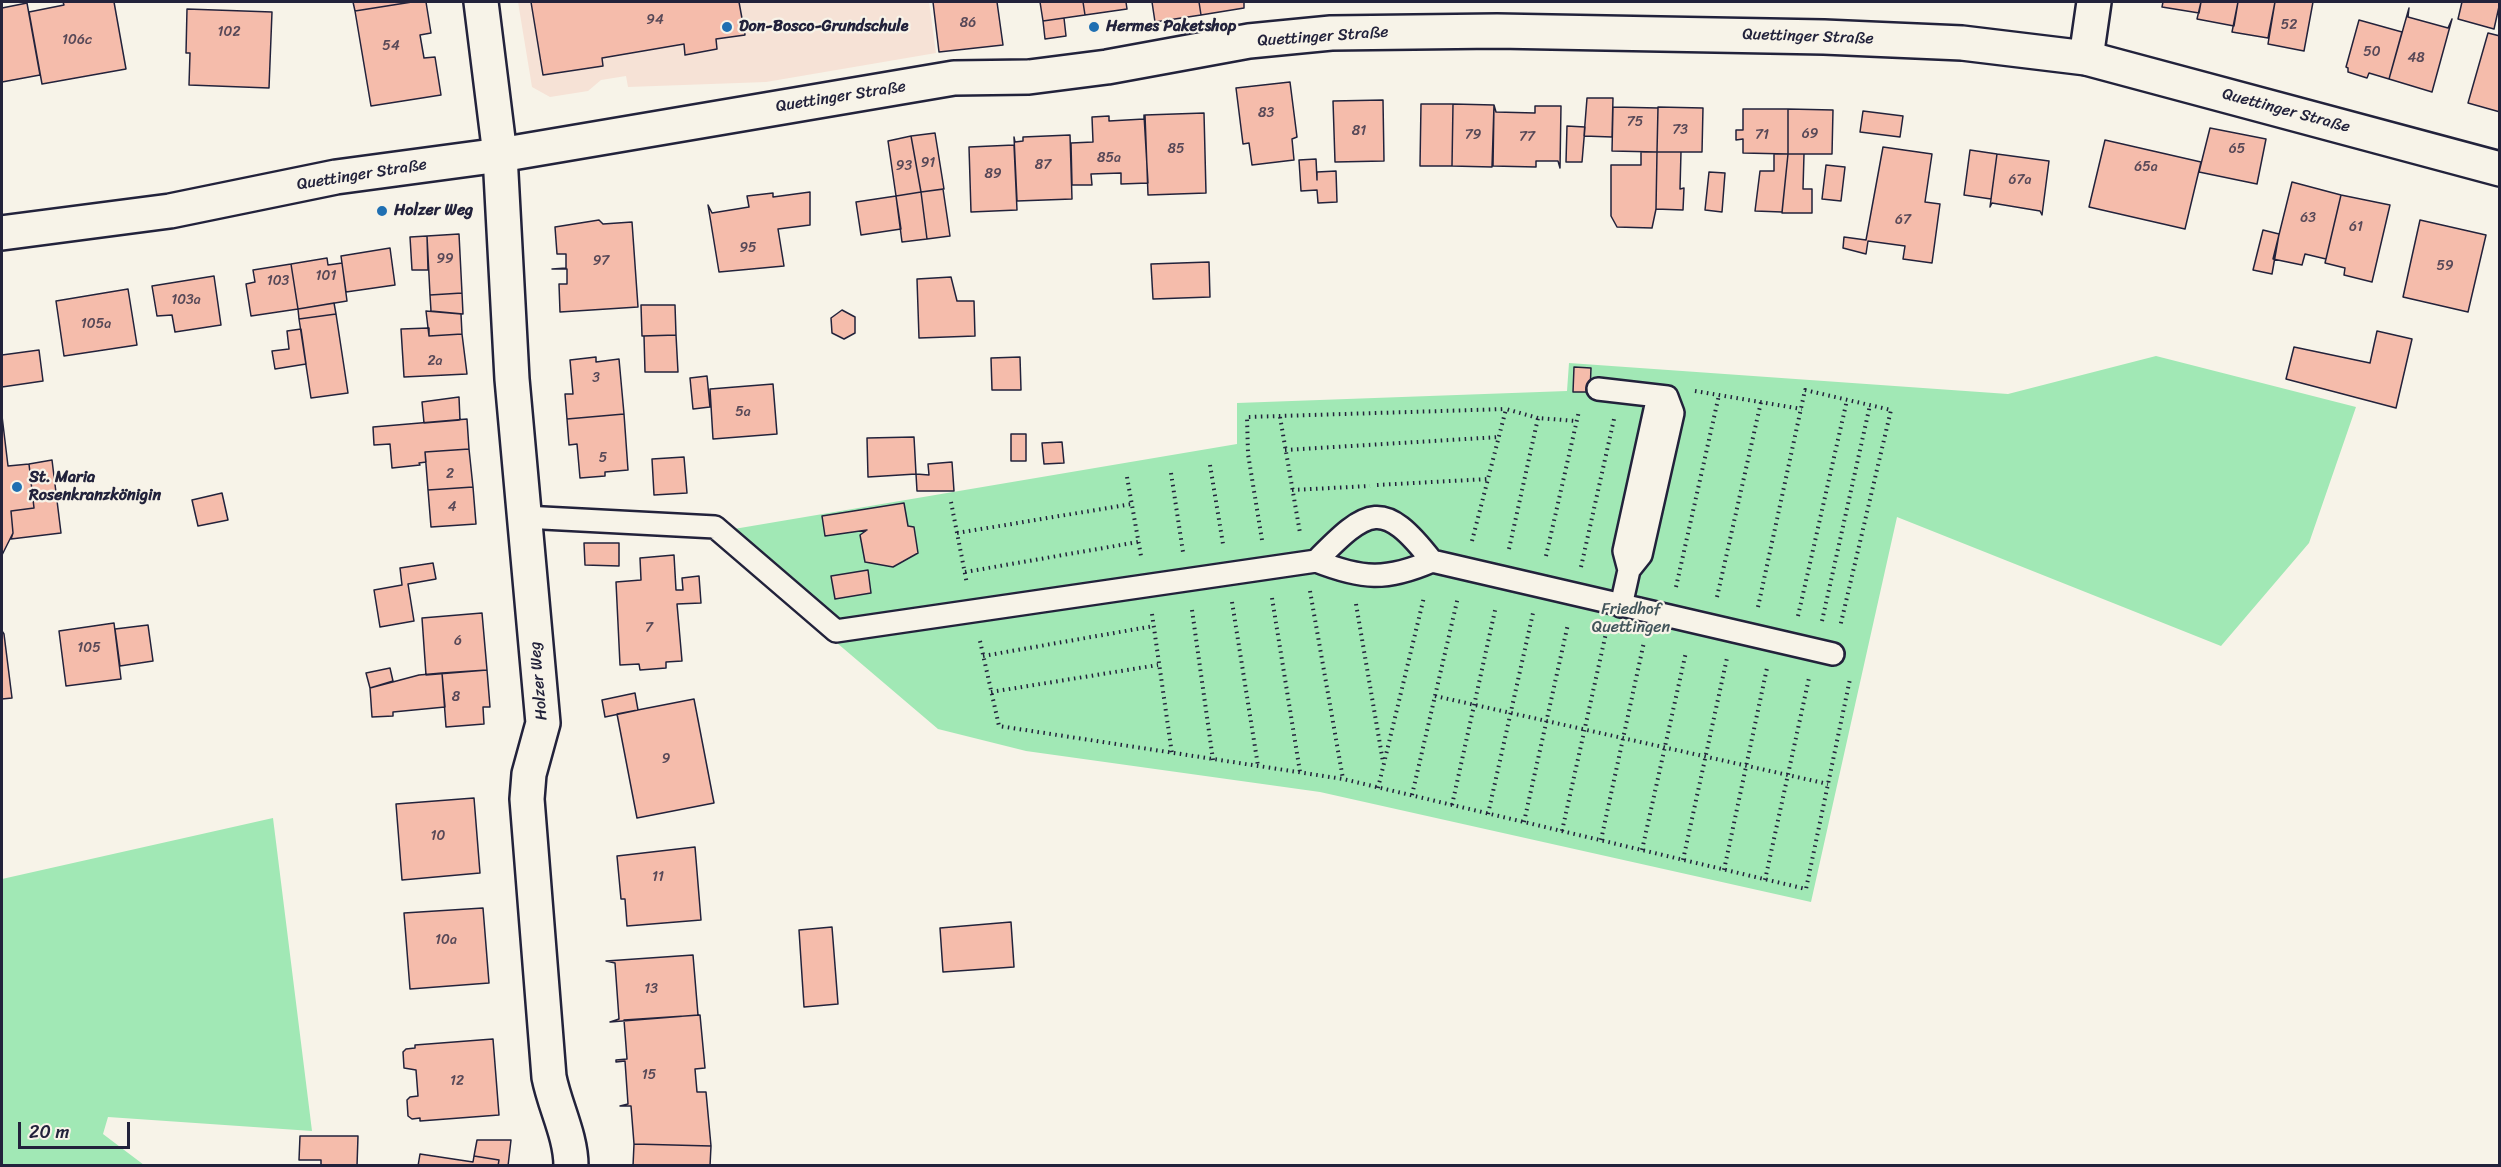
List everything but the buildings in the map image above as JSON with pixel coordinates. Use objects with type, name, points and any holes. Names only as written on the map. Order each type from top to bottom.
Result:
[{"type":"street","name":"Holzer Weg","points":[[481,2],[500,155],[512,379],[543,723],[529,774],[528,818],[549,1077],[555,1105],[567,1136],[571,1166]]},
{"type":"street","points":[[2086,58],[2094,2]]},
{"type":"street","name":"Quettinger Straße","points":[[2,232],[170,211],[336,177],[500,155],[954,78],[1029,77],[1107,67],[1249,41],[1331,33],[1497,31],[1824,37],[1962,43],[2086,58],[2499,169]]},
{"type":"lane","points":[[1598,389],[1662,397],[1673,412],[1641,555],[1629,570],[1617,605]]},
{"type":"lane","points":[[524,517],[715,528],[836,631],[1310,562],[1352,574],[1376,577],[1393,575],[1432,561],[1833,654]]},
{"type":"lane","points":[[1310,562],[1359,522],[1384,517],[1399,524],[1432,561]]},
{"type":"path","points":[[1662,397],[1685,389],[1802,409]]},
{"type":"path","points":[[999,726],[1344,779],[1378,788],[1601,840],[1642,850],[1683,860],[1724,870],[1806,889],[1850,677],[1833,654],[1891,410],[1805,390],[1802,409],[1742,633],[1706,757],[1683,860]]},
{"type":"path","points":[[1601,840],[1623,738],[1660,614],[1719,395]]},
{"type":"path","points":[[1724,870],[1747,766],[1847,400]]},
{"type":"path","points":[[1642,850],[1665,748],[1702,624],[1761,402]]},
{"type":"path","points":[[1247,417],[1506,409]]},
{"type":"path","points":[[1280,417],[1293,490],[1310,562],[1344,779]]},
{"type":"path","points":[[1285,450],[1499,437]]},
{"type":"path","points":[[1210,465],[1258,766]]},
{"type":"path","points":[[1171,473],[1213,760]]},
{"type":"path","points":[[1293,490],[1488,478]]},
{"type":"path","points":[[957,533],[1132,504]]},
{"type":"path","points":[[965,572],[1138,542]]},
{"type":"path","points":[[1378,788],[1432,561]]},
{"type":"path","points":[[1352,574],[1383,764]]},
{"type":"path","points":[[1562,831],[1617,605]]},
{"type":"path","points":[[983,657],[1154,626]]},
{"type":"path","points":[[991,692],[1158,665]]},
{"type":"path","points":[[1435,696],[1828,784]]},
{"type":"shaded area","name":"Don-Bosco-Grundschule","points":[[518,2],[929,2],[936,53],[766,82],[628,87],[626,76],[601,80],[588,91],[550,97],[532,87]]},
{"type":"green space","name":"Friedhof Quettingen","points":[[2156,356],[2356,407],[2309,543],[2221,646],[1897,517],[1811,902],[1320,792],[1026,751],[938,729],[817,626],[734,529],[1237,444],[1237,403],[1567,391],[1569,363],[2008,394]]},
{"type":"green space","points":[[273,818],[312,1131],[108,1117],[103,1134],[144,1165],[2,1165],[2,879]]},
{"type":"place","name":"Don-Bosco-Grundschule","points":[[727,27]]},
{"type":"place","name":"Hermes Paketshop","points":[[1094,27]]},
{"type":"place","name":"Holzer Weg","points":[[382,211]]},
{"type":"place","name":"St. Maria Rosenkranzkönigin","points":[[17,487]]}]
